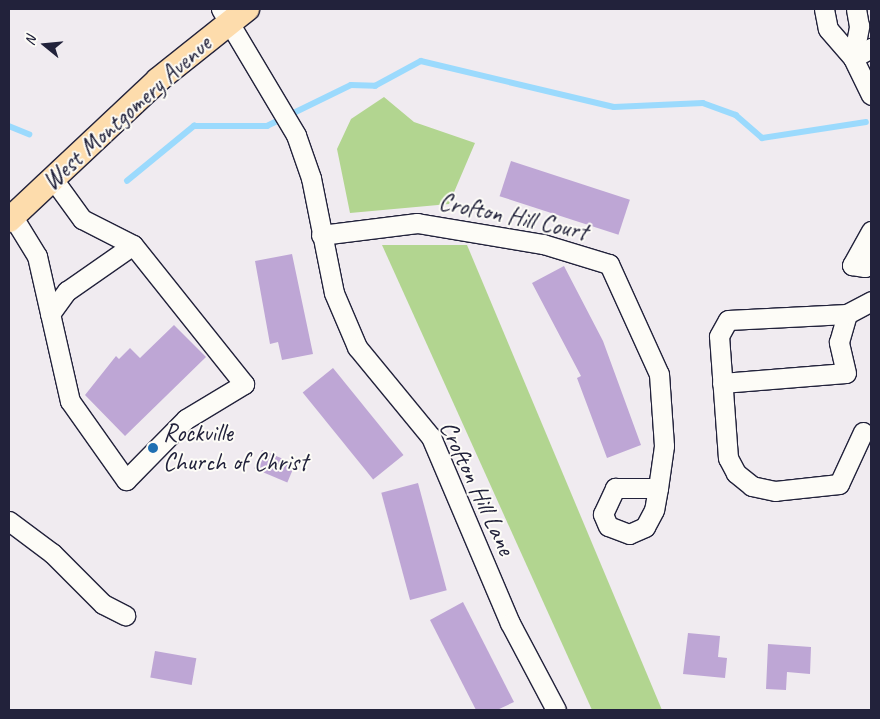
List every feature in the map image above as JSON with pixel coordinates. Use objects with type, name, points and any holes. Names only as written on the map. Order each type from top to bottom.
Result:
[{"type":"main road","name":"West Montgomery Avenue","points":[[11,218],[232,13]]},
{"type":"street","points":[[824,9],[828,29],[853,58],[871,95]]},
{"type":"street","points":[[853,58],[859,26],[856,9]]},
{"type":"street","name":"Crofton Hill Lane","points":[[232,13],[275,101],[296,135],[312,178],[321,235],[334,293],[357,347],[431,437],[510,623],[556,710]]},
{"type":"street","points":[[853,58],[871,48]]},
{"type":"street","points":[[11,218],[34,249],[70,401],[126,480],[186,419],[244,384],[133,245],[82,219],[53,179]]},
{"type":"street","name":"Crofton Hill Court","points":[[321,235],[417,223],[543,244],[610,264],[659,374],[664,446],[658,488]]},
{"type":"street","points":[[871,231],[852,265],[866,267],[871,260]]},
{"type":"street","points":[[50,314],[67,291],[133,245]]},
{"type":"street","points":[[863,432],[839,484],[775,491],[752,486],[736,473],[728,458],[719,336],[728,320],[847,314],[871,301]]},
{"type":"street","points":[[722,383],[846,372],[839,342],[847,314]]},
{"type":"street","points":[[9,521],[52,552],[103,604],[125,615]]},
{"type":"green space","points":[[384,97],[414,122],[475,143],[449,204],[350,213],[337,149],[351,119]]},
{"type":"green space","points":[[382,245],[467,245],[662,710],[592,710]]},
{"type":"building","points":[[511,161],[630,200],[618,235],[500,196]]},
{"type":"building","points":[[292,254],[313,354],[282,360],[278,342],[270,344],[255,261]]},
{"type":"building","points":[[564,266],[603,341],[641,445],[607,458],[577,378],[581,376],[532,283]]},
{"type":"building","name":"Rockville Church of Christ","points":[[174,325],[206,357],[125,436],[85,395],[116,356],[119,359],[130,348],[140,358]]},
{"type":"building","points":[[333,368],[403,455],[373,480],[303,393]]},
{"type":"building","name":"Rockville Church of Christ","points":[[262,450],[295,464],[287,482],[254,468]]},
{"type":"building","points":[[418,483],[447,590],[410,600],[381,493]]},
{"type":"building","points":[[463,602],[514,702],[497,710],[476,710],[430,620]]},
{"type":"building","points":[[688,633],[720,636],[718,657],[727,658],[725,678],[683,674]]},
{"type":"building","points":[[768,644],[811,647],[810,674],[787,672],[786,690],[766,689]]},
{"type":"building","points":[[155,651],[196,658],[192,685],[150,678]]},
{"type":"waterway","points":[[127,181],[194,126],[267,126],[351,85],[375,86],[421,61],[614,107],[703,103],[736,115],[762,138],[866,122]]},
{"type":"waterway","points":[[9,126],[29,134]]},
{"type":"place","name":"Rockville Church of Christ","points":[[153,448]]}]
